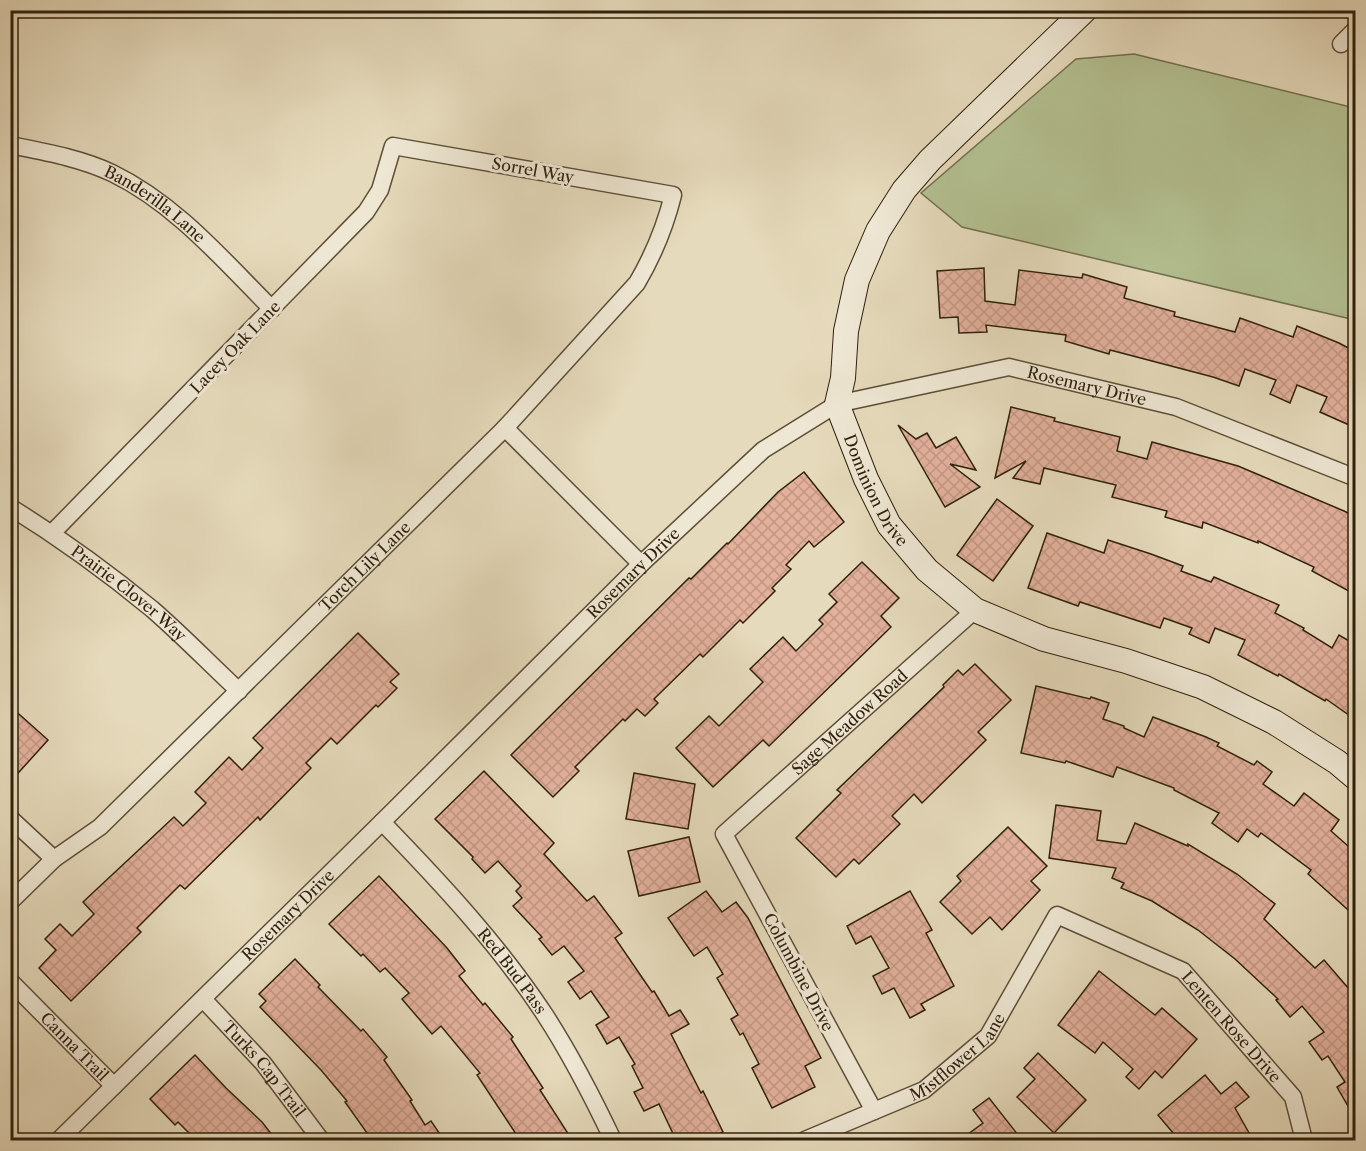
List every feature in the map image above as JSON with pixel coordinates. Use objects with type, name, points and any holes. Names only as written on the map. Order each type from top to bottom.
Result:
[{"type":"street","points":[[837,404],[843,378],[846,331],[857,280],[878,231],[904,190],[930,160],[1085,10]]},
{"type":"street","points":[[1341,44],[1356,29]]},
{"type":"street","name":"Banderilla Lane","points":[[10,145],[75,159],[111,173],[146,192],[178,217],[272,309]]},
{"type":"street","name":"Lacey Oak Lane","points":[[52,533],[366,212],[380,190],[393,146]]},
{"type":"street","name":"Sorrel Way","points":[[393,146],[673,195]]},
{"type":"street","name":"Torch Lily Lane","points":[[10,902],[54,859],[100,827],[505,428],[637,283],[652,258],[664,230],[673,195]]},
{"type":"street","name":"Rosemary Drive","points":[[59,1140],[640,564],[763,450],[837,404],[1009,367],[1176,407],[1356,478]]},
{"type":"street","name":"Dominion Drive","points":[[837,404],[866,479],[889,525],[927,570],[975,610],[1044,639],[1126,661],[1203,687],[1274,722],[1337,762],[1356,778]]},
{"type":"street","points":[[505,428],[640,564]]},
{"type":"street","name":"Prairie Clover Way","points":[[10,507],[52,533],[97,566],[153,611],[239,691]]},
{"type":"street","name":"Sage Meadow Road","points":[[724,834],[975,610]]},
{"type":"street","points":[[10,818],[54,859]]},
{"type":"street","name":"Red Bud Pass","points":[[382,822],[484,933],[539,1006],[592,1097],[613,1140]]},
{"type":"street","name":"Columbine Drive","points":[[724,834],[874,1111]]},
{"type":"street","name":"Mistflower Lane","points":[[805,1140],[924,1090],[988,1036],[1058,915]]},
{"type":"street","name":"Lenten Rose Drive","points":[[1058,915],[1183,971],[1293,1097],[1304,1140]]},
{"type":"street","name":"Canna Trail","points":[[10,981],[114,1086]]},
{"type":"street","name":"Turks Cap Trail","points":[[203,999],[263,1063],[321,1140]]},
{"type":"green space","points":[[1134,54],[1355,108],[1355,320],[962,227],[921,193],[1076,59]]},
{"type":"building","points":[[984,268],[985,301],[1015,305],[1019,270],[1082,278],[1083,274],[1127,287],[1124,298],[1175,312],[1174,316],[1235,332],[1240,318],[1293,337],[1297,326],[1339,343],[1356,352],[1356,428],[1320,412],[1327,397],[1297,385],[1290,403],[1270,394],[1276,380],[1245,369],[1239,386],[1110,350],[1109,354],[1065,341],[1066,335],[986,325],[987,332],[959,333],[958,317],[940,318],[937,271]]},
{"type":"building","points":[[1011,407],[1055,418],[1054,421],[1120,437],[1117,451],[1147,459],[1152,442],[1238,466],[1356,517],[1356,595],[1312,571],[1314,567],[1258,541],[1258,543],[1203,522],[1202,528],[1165,517],[1167,511],[1112,497],[1116,485],[1044,468],[1040,484],[1013,478],[1026,461],[995,478]]},
{"type":"building","points":[[898,425],[916,439],[927,433],[936,448],[956,437],[976,470],[950,464],[980,487],[945,507]]},
{"type":"building","points":[[804,472],[844,522],[814,547],[809,541],[786,565],[791,569],[772,588],[775,591],[743,623],[740,620],[703,657],[700,654],[654,699],[658,703],[645,716],[637,709],[625,721],[623,719],[575,767],[579,771],[553,797],[511,755],[689,578],[691,579],[728,544],[778,492]]},
{"type":"building","points":[[997,499],[1033,526],[993,581],[957,555]]},
{"type":"building","points":[[1047,533],[1104,553],[1108,540],[1151,554],[1183,566],[1181,571],[1211,582],[1214,577],[1279,605],[1275,613],[1304,628],[1303,630],[1332,648],[1339,635],[1356,645],[1356,720],[1326,699],[1325,701],[1279,674],[1278,676],[1238,655],[1245,640],[1215,628],[1209,643],[1189,634],[1192,628],[1164,618],[1160,628],[1080,602],[1078,606],[1028,588]]},
{"type":"building","points":[[862,562],[899,598],[881,616],[891,627],[769,746],[763,740],[713,787],[676,748],[709,716],[719,726],[763,682],[750,669],[783,637],[796,651],[823,624],[819,620],[837,602],[829,594]]},
{"type":"building","points":[[358,633],[399,674],[390,682],[397,688],[378,707],[376,705],[337,744],[331,738],[306,763],[311,768],[260,820],[258,817],[185,889],[180,885],[137,928],[141,932],[71,1001],[39,968],[56,950],[45,939],[60,924],[72,936],[94,914],[83,902],[174,817],[183,826],[206,803],[195,792],[229,757],[242,770],[263,748],[253,738]]},
{"type":"building","points":[[975,664],[1011,700],[978,732],[986,740],[922,803],[914,794],[892,816],[900,824],[859,864],[854,859],[836,877],[796,838],[841,793],[837,790],[944,687],[943,685],[958,670],[963,675]]},
{"type":"building","points":[[1036,686],[1109,703],[1103,719],[1124,726],[1144,737],[1153,717],[1219,743],[1217,746],[1254,765],[1257,761],[1272,772],[1263,784],[1294,806],[1304,793],[1339,820],[1331,831],[1356,853],[1356,917],[1308,874],[1311,870],[1261,833],[1258,837],[1247,829],[1238,842],[1212,823],[1219,813],[1174,788],[1117,767],[1113,777],[1066,761],[1065,763],[1021,753]]},
{"type":"building","points":[[10,706],[48,740],[10,782]]},
{"type":"building","points":[[484,771],[554,843],[544,854],[587,901],[594,896],[622,933],[615,938],[652,992],[654,991],[669,1016],[680,1010],[689,1024],[671,1034],[723,1132],[705,1140],[676,1140],[659,1104],[644,1111],[634,1092],[643,1088],[632,1066],[635,1064],[619,1037],[607,1044],[596,1025],[609,1017],[591,991],[580,999],[568,982],[584,971],[564,946],[552,955],[539,939],[542,937],[513,906],[522,898],[516,891],[521,886],[498,861],[485,873],[472,859],[473,857],[435,819]]},
{"type":"building","points":[[634,773],[695,784],[688,829],[626,819]]},
{"type":"building","points":[[1056,805],[1101,811],[1097,840],[1126,844],[1135,823],[1188,846],[1188,844],[1237,874],[1275,904],[1264,919],[1315,968],[1324,960],[1356,997],[1356,1120],[1337,1087],[1345,1082],[1328,1056],[1322,1060],[1309,1042],[1324,1032],[1302,1006],[1290,1017],[1276,1000],[1278,999],[1235,959],[1198,930],[1152,901],[1121,888],[1124,883],[1112,878],[1116,868],[1049,858]]},
{"type":"building","points":[[1008,827],[1047,866],[1031,881],[1040,890],[1002,930],[990,917],[972,934],[940,902],[961,881],[957,876]]},
{"type":"building","points":[[689,837],[700,882],[639,896],[628,851]]},
{"type":"building","points":[[379,876],[447,948],[465,971],[459,976],[513,1037],[511,1039],[543,1088],[540,1090],[569,1135],[562,1140],[520,1140],[477,1075],[480,1073],[441,1026],[432,1034],[402,999],[409,993],[385,968],[380,972],[363,954],[361,956],[329,924]]},
{"type":"building","points":[[706,891],[722,912],[736,902],[748,918],[821,1058],[805,1066],[815,1087],[772,1108],[752,1068],[759,1064],[743,1033],[740,1035],[731,1019],[738,1015],[717,978],[723,974],[707,947],[694,956],[668,918]]},
{"type":"building","points":[[910,891],[932,930],[926,933],[954,986],[921,1004],[925,1010],[910,1018],[894,988],[882,994],[873,976],[889,968],[871,936],[856,944],[847,926]]},
{"type":"building","points":[[295,959],[320,985],[318,987],[361,1031],[363,1029],[387,1057],[384,1060],[412,1100],[410,1101],[425,1125],[431,1121],[444,1140],[372,1140],[345,1102],[347,1101],[321,1070],[260,1007],[266,1001],[259,994]]},
{"type":"building","points":[[1099,971],[1155,1015],[1162,1008],[1197,1039],[1162,1078],[1155,1071],[1139,1089],[1126,1077],[1133,1069],[1103,1042],[1095,1053],[1058,1025]]},
{"type":"building","points":[[1038,1053],[1086,1100],[1054,1133],[1017,1097],[1035,1079],[1024,1068]]},
{"type":"building","points":[[195,1055],[262,1122],[276,1140],[196,1140],[178,1122],[175,1125],[150,1099]]},
{"type":"building","points":[[1205,1075],[1221,1094],[1236,1082],[1249,1097],[1235,1108],[1253,1140],[1179,1140],[1158,1115]]},
{"type":"building","points":[[989,1098],[1022,1140],[960,1140],[983,1123],[973,1110]]}]
